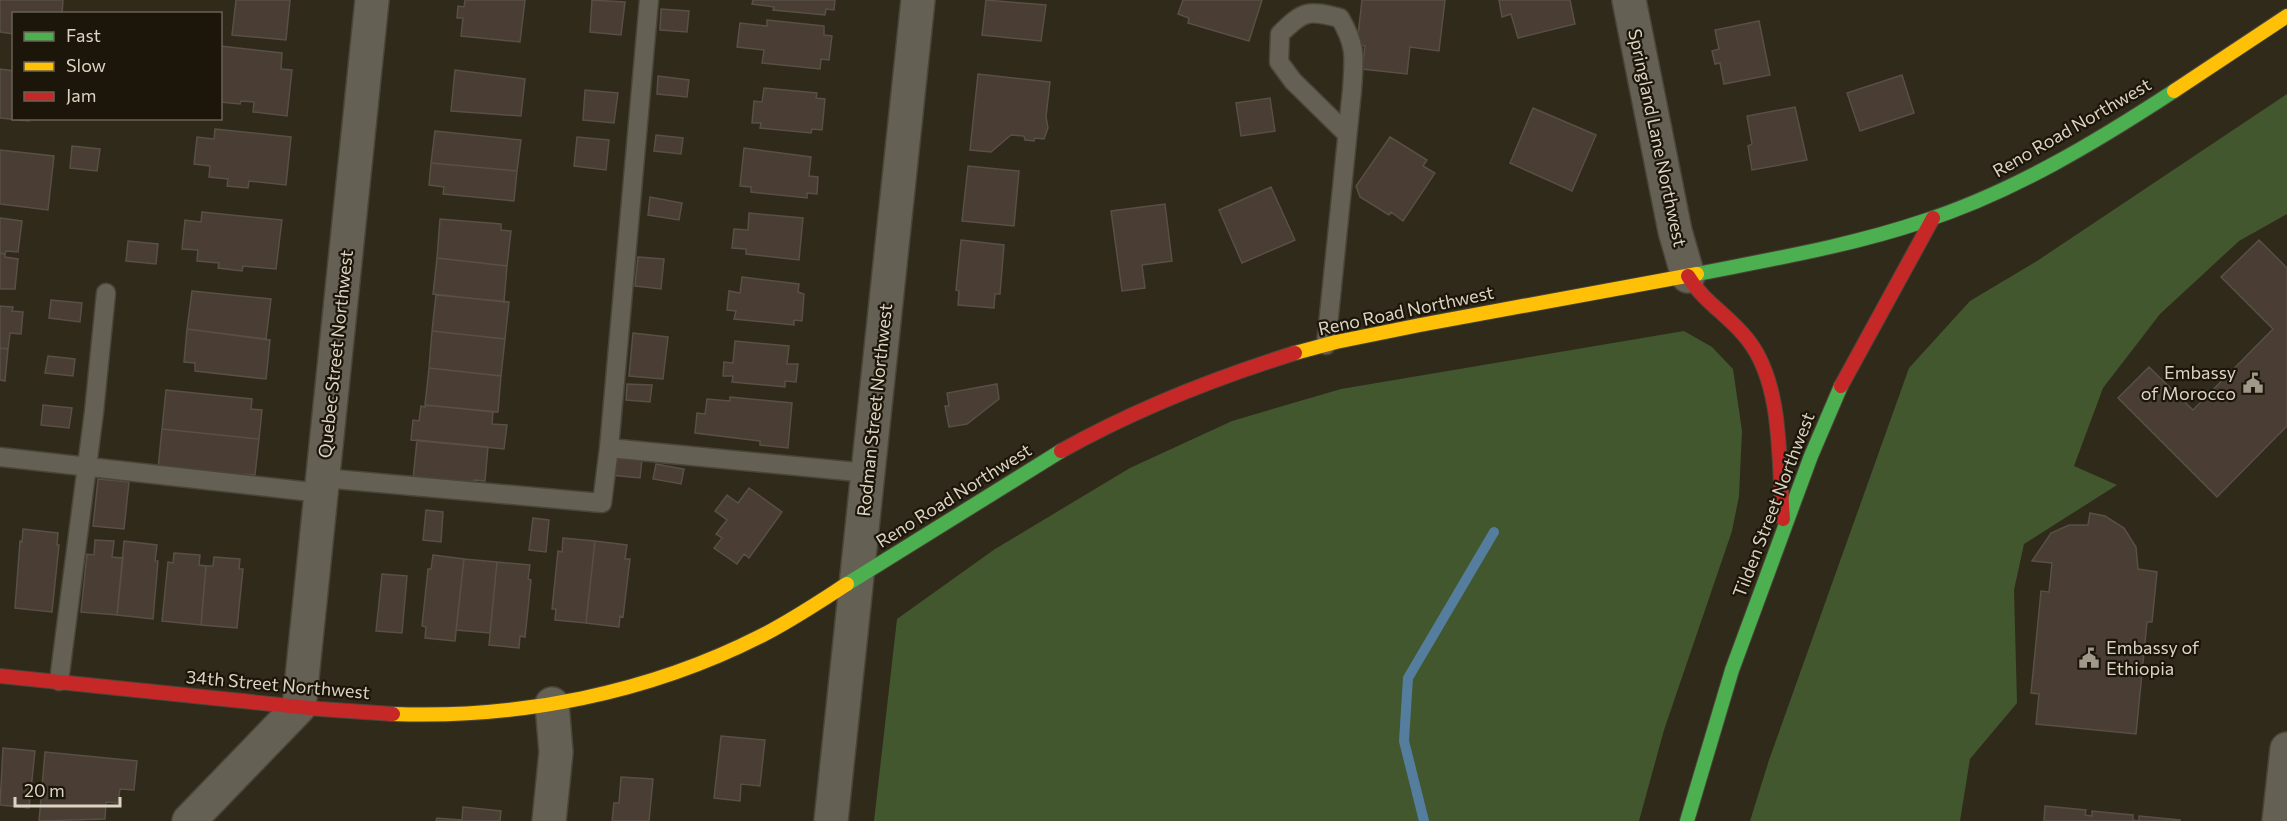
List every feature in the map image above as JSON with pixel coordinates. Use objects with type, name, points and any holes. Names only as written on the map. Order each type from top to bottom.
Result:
[{"type":"main road","name":"Reno Road Northwest","points":[[552,704],[630,686],[702,662],[771,630],[857,579],[1006,483],[1091,435],[1216,381],[1326,345],[1514,307],[1688,276],[1875,236],[1933,218],[1997,192],[2094,141],[2287,16]]},
{"type":"main road","name":"Tilden Street Northwest","points":[[1687,821],[1732,670],[1784,526],[1837,394],[1933,218]]},
{"type":"main road","points":[[1688,276],[1700,295],[1740,330],[1764,366],[1769,380],[1773,406],[1784,526]]},
{"type":"main road","name":"34th Street Northwest","points":[[0,676],[298,707],[435,715],[490,712],[552,704]]},
{"type":"street","name":"Quebec Street Northwest","points":[[298,707],[372,0]]},
{"type":"street","name":"Rodman Street Northwest","points":[[831,821],[918,0]]},
{"type":"street","name":"Springland Lane Northwest","points":[[1629,0],[1675,231],[1688,276]]},
{"type":"street","points":[[549,821],[556,752],[552,704]]},
{"type":"street","points":[[189,821],[298,707]]},
{"type":"street","points":[[2278,821],[2287,749]]},
{"type":"lane","points":[[0,457],[322,485],[602,502],[609,448],[649,0]]},
{"type":"lane","points":[[1326,345],[1347,134],[1355,53],[1351,36],[1340,18],[1317,13],[1298,17],[1280,34],[1279,62],[1293,81],[1347,134]]},
{"type":"lane","points":[[59,681],[87,466],[106,293]]},
{"type":"lane","points":[[609,448],[868,473]]},
{"type":"green space","points":[[2287,94],[2287,214],[2239,241],[2160,314],[2103,388],[2074,466],[2117,485],[2024,544],[2014,590],[2017,703],[1970,759],[1960,821],[1750,821],[1769,760],[1909,368],[1970,301],[2037,261]]},
{"type":"green space","points":[[1684,331],[1712,347],[1733,369],[1742,431],[1739,496],[1732,531],[1664,730],[1639,821],[874,821],[897,619],[995,549],[1130,468],[1232,421],[1341,389]]},
{"type":"building","points":[[0,0],[63,0],[62,12],[12,12],[12,34],[0,32]]},
{"type":"building","points":[[236,0],[290,0],[286,40],[232,35]]},
{"type":"building","points":[[465,0],[525,0],[520,42],[461,36],[463,18],[457,18],[458,6],[464,7]]},
{"type":"building","points":[[592,0],[625,2],[621,35],[590,32]]},
{"type":"building","points":[[753,0],[835,0],[834,10],[826,9],[825,15],[773,10],[774,7],[752,4]]},
{"type":"building","points":[[986,0],[1046,5],[1041,41],[982,35]]},
{"type":"building","points":[[1183,0],[1262,0],[1249,41],[1188,23],[1189,18],[1178,14]]},
{"type":"building","points":[[1362,0],[1445,0],[1439,51],[1410,47],[1407,74],[1362,69],[1365,46],[1357,44]]},
{"type":"building","points":[[1499,0],[1570,0],[1575,24],[1518,38],[1511,14],[1502,17]]},
{"type":"building","points":[[661,9],[689,11],[687,32],[660,30]]},
{"type":"building","points":[[767,20],[824,26],[824,35],[832,36],[829,60],[821,59],[820,69],[762,63],[764,50],[737,47],[740,23],[767,26]]},
{"type":"building","points":[[1759,21],[1770,75],[1724,84],[1720,63],[1715,64],[1712,51],[1719,49],[1715,30]]},
{"type":"building","points":[[222,46],[282,53],[281,69],[292,70],[287,116],[253,112],[254,102],[241,101],[240,104],[222,102]]},
{"type":"building","points":[[0,69],[12,71],[12,119],[0,118]]},
{"type":"building","points":[[455,70],[525,79],[521,116],[451,111]]},
{"type":"building","points":[[978,74],[1050,82],[1046,117],[1048,128],[1044,139],[1025,140],[1024,136],[1011,135],[991,152],[970,150]]},
{"type":"building","points":[[1902,75],[1914,113],[1860,131],[1847,93]]},
{"type":"building","points":[[658,76],[689,80],[687,97],[657,94]]},
{"type":"building","points":[[764,88],[817,93],[816,98],[825,99],[822,130],[812,129],[811,133],[760,128],[761,123],[752,123],[754,101],[762,102]]},
{"type":"building","points":[[585,90],[618,93],[614,123],[583,120]]},
{"type":"building","points":[[1270,98],[1275,131],[1241,136],[1236,103]]},
{"type":"building","points":[[1795,107],[1807,160],[1752,170],[1748,146],[1752,144],[1747,116]]},
{"type":"building","points":[[1533,108],[1596,135],[1572,191],[1510,163]]},
{"type":"building","points":[[215,129],[291,137],[286,185],[249,181],[248,188],[227,186],[228,179],[209,177],[210,166],[194,164],[197,137],[214,139]]},
{"type":"building","points":[[435,131],[521,140],[517,171],[431,163]]},
{"type":"building","points":[[656,135],[683,138],[681,154],[654,151]]},
{"type":"building","points":[[577,137],[609,140],[606,170],[574,166]]},
{"type":"building","points":[[1390,137],[1427,160],[1423,166],[1435,173],[1403,221],[1391,212],[1389,215],[1360,197],[1356,186]]},
{"type":"building","points":[[72,146],[100,149],[97,171],[70,168]]},
{"type":"building","points":[[744,148],[811,157],[809,176],[818,177],[817,194],[807,193],[807,198],[751,192],[751,187],[740,186]]},
{"type":"building","points":[[0,150],[54,156],[48,210],[0,204]]},
{"type":"building","points":[[431,163],[517,171],[514,201],[443,194],[444,187],[429,185]]},
{"type":"building","points":[[968,166],[1019,171],[1014,226],[962,221]]},
{"type":"building","points":[[1271,187],[1295,240],[1242,263],[1219,210]]},
{"type":"building","points":[[650,197],[682,203],[679,220],[648,215]]},
{"type":"building","points":[[1165,204],[1172,261],[1142,265],[1145,288],[1122,291],[1111,211]]},
{"type":"building","points":[[202,212],[282,220],[276,269],[243,266],[242,271],[218,268],[219,263],[197,261],[198,250],[182,249],[185,220],[201,222]]},
{"type":"building","points":[[749,213],[803,218],[799,260],[746,254],[746,249],[732,248],[734,229],[748,230]]},
{"type":"building","points":[[0,218],[22,221],[18,252],[0,253]]},
{"type":"building","points":[[440,219],[501,224],[501,230],[511,231],[507,266],[437,258]]},
{"type":"building","points":[[961,240],[1004,245],[1000,294],[995,294],[994,308],[958,305],[959,291],[956,290]]},
{"type":"building","name":"Embassy of Morocco","points":[[2259,240],[2287,268],[2287,426],[2217,497],[2118,398],[2149,367],[2193,410],[2273,329],[2221,277]]},
{"type":"building","points":[[128,241],[158,244],[156,264],[126,261]]},
{"type":"building","points":[[0,253],[5,254],[5,257],[18,259],[15,289],[0,289]]},
{"type":"building","points":[[638,257],[664,259],[661,289],[635,286]]},
{"type":"building","points":[[437,258],[507,266],[504,302],[433,294]]},
{"type":"building","points":[[742,277],[799,284],[798,292],[804,294],[802,321],[794,320],[794,325],[734,319],[736,311],[727,310],[729,291],[740,293]]},
{"type":"building","points":[[192,291],[271,299],[266,339],[187,329]]},
{"type":"building","points":[[436,295],[509,302],[505,339],[432,331]]},
{"type":"building","points":[[51,300],[82,303],[80,322],[49,318]]},
{"type":"building","points":[[0,306],[13,307],[12,311],[23,312],[21,334],[10,333],[8,349],[0,348]]},
{"type":"building","points":[[187,329],[270,340],[266,379],[195,371],[195,363],[184,362]]},
{"type":"building","points":[[432,331],[505,339],[501,376],[429,368]]},
{"type":"building","points":[[633,333],[668,337],[663,379],[629,376]]},
{"type":"building","points":[[735,341],[789,346],[787,364],[798,364],[796,382],[785,381],[785,387],[732,382],[733,376],[723,376],[724,362],[733,363]]},
{"type":"building","points":[[0,348],[8,349],[5,381],[0,380]]},
{"type":"building","points":[[48,356],[75,359],[73,376],[45,373]]},
{"type":"building","points":[[429,368],[501,376],[498,412],[425,405]]},
{"type":"building","points":[[627,384],[652,385],[650,402],[626,400]]},
{"type":"building","points":[[997,384],[999,399],[967,424],[949,427],[945,406],[949,406],[947,393]]},
{"type":"building","points":[[166,390],[252,399],[251,409],[262,410],[259,439],[162,429]]},
{"type":"building","points":[[730,397],[792,403],[788,448],[760,445],[760,441],[695,433],[697,413],[705,414],[707,399],[730,401]]},
{"type":"building","points":[[43,405],[72,408],[69,428],[41,425]]},
{"type":"building","points":[[425,405],[493,412],[492,424],[507,425],[504,449],[411,440],[413,420],[419,421],[421,406],[425,407]]},
{"type":"building","points":[[162,429],[259,439],[255,475],[245,474],[245,477],[158,468]]},
{"type":"building","points":[[417,440],[488,447],[485,481],[474,480],[474,485],[413,479]]},
{"type":"building","points":[[611,457],[642,460],[640,478],[610,475]]},
{"type":"building","points":[[656,464],[684,469],[681,484],[653,479]]},
{"type":"building","points":[[98,479],[129,482],[124,529],[93,526]]},
{"type":"building","points":[[749,488],[782,512],[749,558],[744,554],[737,564],[714,548],[722,538],[716,534],[727,520],[715,511],[727,495],[738,503]]},
{"type":"building","points":[[426,510],[443,512],[441,542],[423,540]]},
{"type":"building","name":"Embassy of Ethiopia","points":[[2090,513],[2105,516],[2124,528],[2136,547],[2138,569],[2157,572],[2152,622],[2147,622],[2136,734],[2036,724],[2039,694],[2031,693],[2041,591],[2049,592],[2052,563],[2032,561],[2051,533],[2069,525],[2088,525]]},
{"type":"building","points":[[533,518],[549,520],[546,552],[529,550]]},
{"type":"building","points":[[23,529],[58,533],[57,545],[59,545],[52,612],[15,608]]},
{"type":"building","points":[[563,538],[595,541],[586,623],[555,620],[556,609],[552,609],[558,551],[562,552]]},
{"type":"building","points":[[95,540],[114,541],[112,557],[123,558],[117,615],[81,612],[87,554],[94,555]]},
{"type":"building","points":[[124,541],[157,545],[155,561],[158,561],[153,619],[117,615]]},
{"type":"building","points":[[595,541],[627,545],[625,559],[630,559],[623,617],[620,616],[619,627],[586,623]]},
{"type":"building","points":[[174,553],[200,555],[199,565],[206,566],[201,625],[162,621],[168,562],[173,563]]},
{"type":"building","points":[[433,555],[464,559],[455,641],[425,638],[426,627],[422,626],[428,569],[431,569]]},
{"type":"building","points":[[214,557],[240,559],[239,569],[243,569],[237,628],[201,625],[206,566],[213,566]]},
{"type":"building","points":[[464,559],[497,562],[490,633],[456,630]]},
{"type":"building","points":[[497,562],[530,565],[528,579],[531,580],[525,637],[520,636],[519,648],[489,645]]},
{"type":"building","points":[[382,574],[407,576],[402,633],[376,631]]},
{"type":"building","points":[[721,736],[765,740],[760,786],[741,784],[740,801],[714,798]]},
{"type":"building","points":[[3,748],[35,751],[29,808],[0,805]]},
{"type":"building","points":[[45,752],[137,761],[134,790],[120,789],[118,803],[106,802],[105,819],[39,821]]},
{"type":"building","points":[[621,777],[653,779],[649,821],[612,821],[614,803],[619,803]]},
{"type":"building","points":[[2045,806],[2086,810],[2085,815],[2092,816],[2092,811],[2133,815],[2133,820],[2139,821],[2044,821]]},
{"type":"building","points":[[463,807],[501,811],[500,821],[436,821],[437,818],[462,820]]},
{"type":"building","points":[[2139,816],[2180,820],[2180,821],[2139,821]]},
{"type":"waterway","points":[[1424,821],[1404,741],[1408,678],[1494,532]]},
{"type":"traffic: fast","points":[[1697,274],[1868,238],[1957,209],[2022,181],[2115,129],[2174,91]]},
{"type":"traffic: fast","points":[[1687,821],[1732,670],[1811,456],[1841,386]]},
{"type":"traffic: fast","points":[[847,584],[1061,451]]},
{"type":"traffic: slow","points":[[2174,91],[2287,16]]},
{"type":"traffic: slow","points":[[1295,353],[1420,325],[1697,274]]},
{"type":"traffic: slow","points":[[393,714],[488,712],[535,707],[629,687],[674,673],[761,636],[847,584]]},
{"type":"traffic: jam","points":[[1841,386],[1933,218]]},
{"type":"traffic: jam","points":[[1688,276],[1701,294],[1748,340],[1760,359],[1774,402],[1783,519]]},
{"type":"traffic: jam","points":[[1061,451],[1175,396],[1295,353]]},
{"type":"traffic: jam","points":[[0,676],[320,709],[393,714]]},
{"type":"place","name":"Embassy of Morocco","points":[[2253,383]]},
{"type":"place","name":"Embassy of Ethiopia","points":[[2089,658]]}]
